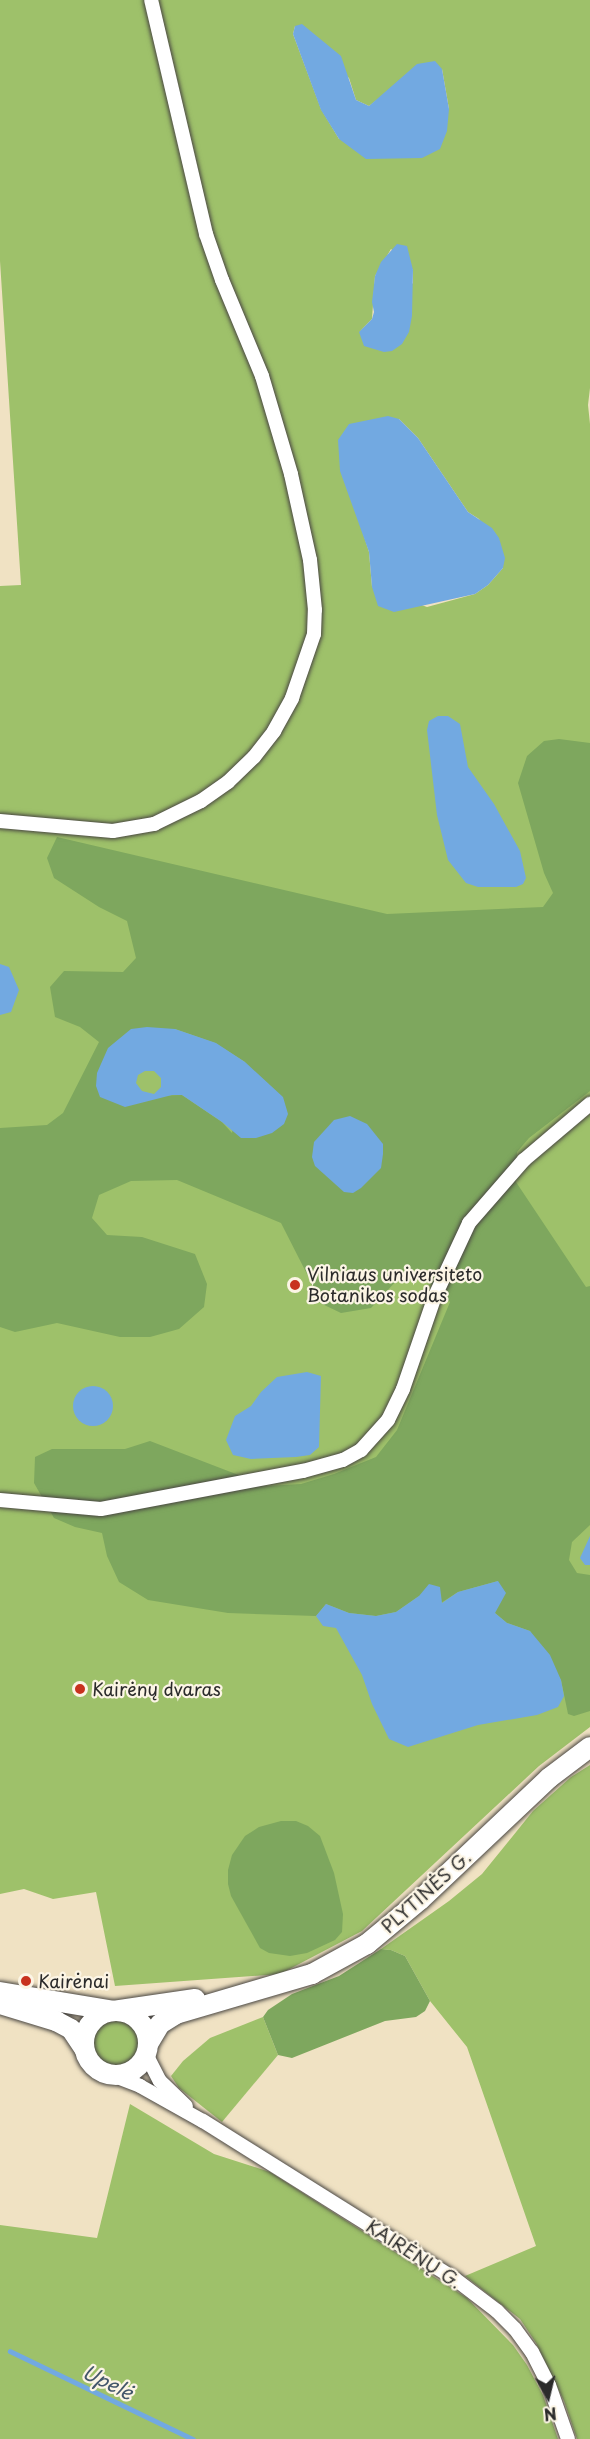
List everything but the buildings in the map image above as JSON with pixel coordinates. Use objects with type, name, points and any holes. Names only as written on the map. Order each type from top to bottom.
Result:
[{"type":"main road","name":"PLYTINĖS G.","points":[[147,2049],[160,2024],[176,2014],[312,1974],[367,1944],[420,1900],[549,1778],[590,1747]]},
{"type":"main road","points":[[0,1992],[133,2016],[146,2033],[147,2049],[132,2070],[112,2075],[93,2066],[71,2029],[56,2021],[0,2004]]},
{"type":"main road","name":"PLYTINĖS G.","points":[[113,2011],[237,1995]]},
{"type":"main road","points":[[84,2048],[87,2028],[94,2019],[113,2011]]},
{"type":"street","points":[[0,821],[113,831],[154,824],[201,801],[228,782],[254,757],[274,731],[292,698],[314,634],[315,610],[310,560],[291,474],[269,395],[222,280],[206,234],[151,0]]},
{"type":"street","points":[[0,1500],[101,1509],[303,1471],[343,1460],[361,1450],[388,1420],[403,1389],[435,1296],[469,1223],[524,1160],[590,1104]]},
{"type":"street","name":"KAIRĖNŲ G.","points":[[147,2049],[160,2081],[203,2121]]},
{"type":"street","name":"KAIRĖNŲ G.","points":[[112,2075],[134,2083],[203,2121],[455,2279],[497,2311],[515,2329],[532,2352],[549,2385],[568,2439]]},
{"type":"green space","name":"Vilniaus universiteto Botanikos sodas","points":[[0,0],[590,0],[590,388],[588,405],[590,424],[590,1727],[539,1766],[362,1931],[280,1974],[115,1986],[96,1892],[53,1899],[24,1889],[0,1894],[0,826],[57,833],[0,814],[0,586],[21,585],[0,261]],"holes":[[[295,26],[349,78],[356,100],[369,106],[391,89],[442,69],[449,109],[339,139],[321,109],[293,34]],[[391,249],[413,270],[413,283],[359,332],[372,319],[375,276]],[[399,419],[418,438],[468,512],[479,519],[503,568],[488,585],[475,594],[427,607],[372,587],[369,552],[362,530]]]},
{"type":"green space","points":[[559,739],[590,743],[590,1091],[529,1138],[517,1152],[516,1182],[586,1287],[590,1286],[590,1525],[572,1542],[569,1560],[577,1573],[590,1575],[590,1711],[574,1716],[568,1714],[561,1680],[530,1631],[507,1623],[495,1613],[498,1581],[458,1592],[441,1603],[419,1596],[396,1612],[376,1616],[349,1613],[326,1604],[316,1616],[228,1613],[148,1600],[119,1582],[107,1556],[102,1533],[75,1527],[54,1518],[34,1483],[35,1457],[52,1449],[125,1449],[150,1441],[267,1486],[301,1484],[376,1457],[397,1430],[450,1302],[419,1273],[399,1278],[371,1308],[341,1313],[318,1302],[309,1278],[281,1223],[177,1180],[131,1181],[99,1195],[92,1218],[107,1235],[142,1237],[195,1254],[207,1284],[204,1307],[179,1329],[150,1337],[120,1337],[57,1323],[15,1332],[0,1327],[0,1128],[47,1125],[63,1113],[99,1042],[80,1027],[55,1017],[50,987],[64,971],[123,972],[136,958],[127,921],[99,907],[54,878],[47,858],[57,837],[387,914],[543,907],[553,893],[544,873],[518,783],[527,756],[544,741]],"holes":[[[175,1029],[215,1043],[245,1062],[232,1133],[222,1122],[182,1095],[100,1097]]]},
{"type":"green space","points":[[590,1765],[590,2439],[577,2439],[564,2401],[536,2343],[520,2319],[465,2276],[536,2246],[467,2047],[430,2001],[405,1956],[391,1950],[381,1949],[449,1901],[482,1874],[533,1811],[571,1777]]},
{"type":"green space","points":[[281,1821],[296,1821],[308,1826],[320,1836],[334,1873],[343,1914],[342,1932],[335,1940],[307,1953],[290,1956],[269,1953],[260,1948],[231,1896],[228,1884],[228,1870],[232,1855],[245,1836],[259,1827]]},
{"type":"green space","points":[[381,1949],[391,1950],[405,1956],[430,2001],[425,2011],[416,2017],[385,2021],[292,2058],[278,2055],[263,2017],[268,2010],[292,1994],[339,1976]]},
{"type":"green space","points":[[263,2017],[278,2055],[222,2122],[179,2088],[171,2076],[183,2061],[210,2038]]},
{"type":"green space","points":[[116,2021],[132,2028],[139,2044],[132,2060],[116,2067],[100,2060],[93,2044],[100,2028]]},
{"type":"green space","points":[[130,2104],[214,2154],[270,2172],[467,2298],[513,2345],[527,2365],[543,2395],[558,2439],[0,2439],[0,2225],[97,2238]]},
{"type":"water","points":[[302,24],[341,56],[356,100],[369,106],[417,64],[435,61],[442,69],[449,109],[447,131],[440,149],[422,158],[366,159],[339,139],[321,110],[293,34],[295,26]]},
{"type":"water","points":[[397,244],[407,246],[413,270],[412,316],[409,332],[402,344],[392,351],[384,352],[364,346],[359,332],[372,319],[375,276],[381,262]]},
{"type":"water","points":[[388,416],[399,419],[418,438],[468,512],[492,528],[499,538],[505,558],[503,568],[488,585],[475,594],[394,612],[378,606],[372,587],[369,552],[340,471],[338,440],[349,424]]},
{"type":"water","points":[[438,716],[448,716],[460,724],[468,767],[494,804],[520,851],[526,878],[523,884],[516,887],[478,887],[466,883],[448,860],[437,815],[427,730],[429,721]]},
{"type":"water","points":[[0,964],[9,967],[19,990],[11,1012],[0,1015]]},
{"type":"water","points":[[147,1027],[175,1029],[216,1043],[245,1062],[283,1097],[288,1114],[284,1124],[272,1133],[256,1138],[241,1138],[182,1095],[172,1095],[125,1107],[100,1097],[96,1086],[97,1073],[108,1048],[131,1029]],"holes":[[[145,1071],[154,1071],[161,1078],[161,1087],[154,1094],[142,1091],[136,1083],[138,1075]]]},
{"type":"water","points":[[350,1116],[367,1124],[383,1144],[381,1168],[353,1193],[344,1192],[315,1166],[312,1157],[314,1142],[334,1120]]},
{"type":"water","points":[[307,1372],[321,1376],[319,1447],[310,1455],[296,1457],[251,1459],[233,1455],[226,1440],[235,1416],[251,1406],[261,1392],[277,1377]]},
{"type":"water","points":[[93,1386],[107,1392],[113,1406],[107,1420],[93,1426],[79,1420],[73,1406],[79,1392]]},
{"type":"water","points":[[590,1536],[590,1565],[585,1565],[580,1558]]},
{"type":"water","points":[[498,1581],[506,1593],[495,1613],[507,1623],[530,1631],[550,1655],[561,1680],[564,1696],[558,1707],[537,1715],[478,1725],[408,1747],[389,1739],[372,1704],[362,1675],[336,1628],[323,1626],[316,1616],[326,1604],[349,1613],[376,1616],[396,1612],[419,1596],[429,1584],[440,1587],[442,1603],[458,1592]]},
{"type":"waterway","name":"Upelė","points":[[10,2351],[193,2439]]},
{"type":"place","name":"Vilniaus universiteto Botanikos sodas","points":[[295,1285]]},
{"type":"place","name":"Kairėnų dvaras","points":[[80,1689]]},
{"type":"place","name":"Kairėnai","points":[[26,1981]]}]
